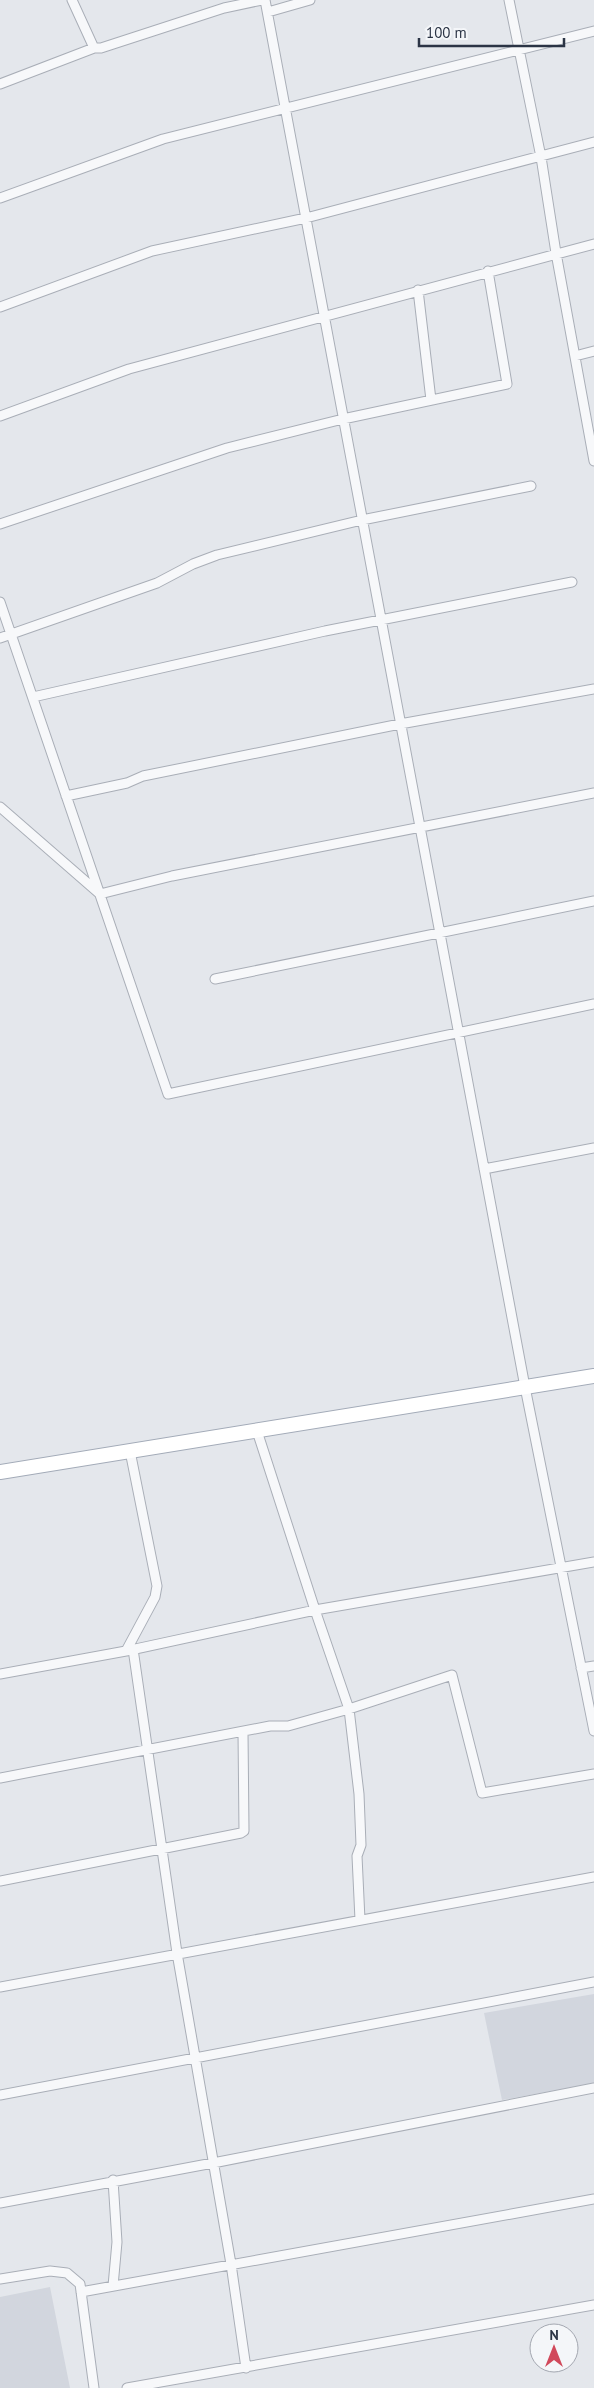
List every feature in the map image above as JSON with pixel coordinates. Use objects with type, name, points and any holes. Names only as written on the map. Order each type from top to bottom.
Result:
[{"type":"main road","points":[[0,1472],[594,1376]]},
{"type":"street","points":[[72,0],[94,48]]},
{"type":"street","points":[[0,84],[94,48],[101,48],[224,8],[264,0],[268,12],[380,621],[525,1387],[594,1731]]},
{"type":"street","points":[[268,12],[310,0]]},
{"type":"street","points":[[508,0],[541,157],[556,253],[594,458]]},
{"type":"street","points":[[0,198],[163,140],[594,31]]},
{"type":"street","points":[[0,308],[152,251],[306,218],[594,142]]},
{"type":"street","points":[[0,416],[129,369],[594,244]]},
{"type":"street","points":[[0,524],[227,448],[507,384],[488,271]]},
{"type":"street","points":[[418,290],[431,400]]},
{"type":"street","points":[[575,356],[594,351]]},
{"type":"street","points":[[0,638],[156,583],[193,564],[217,555],[362,520],[530,486]]},
{"type":"street","points":[[33,697],[325,631],[572,582]]},
{"type":"street","points":[[0,602],[168,1094],[594,1004]]},
{"type":"street","points":[[66,796],[127,783],[143,776],[400,724],[594,689]]},
{"type":"street","points":[[100,894],[172,876],[594,793]]},
{"type":"street","points":[[0,807],[100,894]]},
{"type":"street","points":[[215,980],[594,901]]},
{"type":"street","points":[[484,1169],[594,1148]]},
{"type":"street","points":[[257,1431],[349,1709],[359,1794],[361,1845],[357,1856],[360,1920]]},
{"type":"street","points":[[130,1451],[157,1586],[155,1597],[129,1650],[148,1750],[177,1953],[231,2264],[246,2368]]},
{"type":"street","points":[[0,1674],[129,1650],[315,1610],[594,1562]]},
{"type":"street","points":[[582,1668],[594,1666]]},
{"type":"street","points":[[0,1778],[243,1732],[288,1726],[349,1709],[452,1675],[482,1792],[594,1774]]},
{"type":"street","points":[[0,1881],[228,1837],[244,1831],[243,1732]]},
{"type":"street","points":[[0,1987],[594,1877]]},
{"type":"street","points":[[0,2095],[196,2056],[594,1982]]},
{"type":"street","points":[[0,2203],[594,2088]]},
{"type":"street","points":[[113,2180],[117,2242],[113,2286]]},
{"type":"street","points":[[81,2292],[594,2198]]},
{"type":"street","points":[[0,2278],[50,2271],[67,2273],[80,2284],[94,2388]]},
{"type":"street","points":[[127,2388],[594,2305]]},
{"type":"shaded area","points":[[594,1994],[594,2083],[502,2100],[484,2013]]},
{"type":"shaded area","points":[[50,2287],[70,2388],[0,2388],[0,2297]]}]
